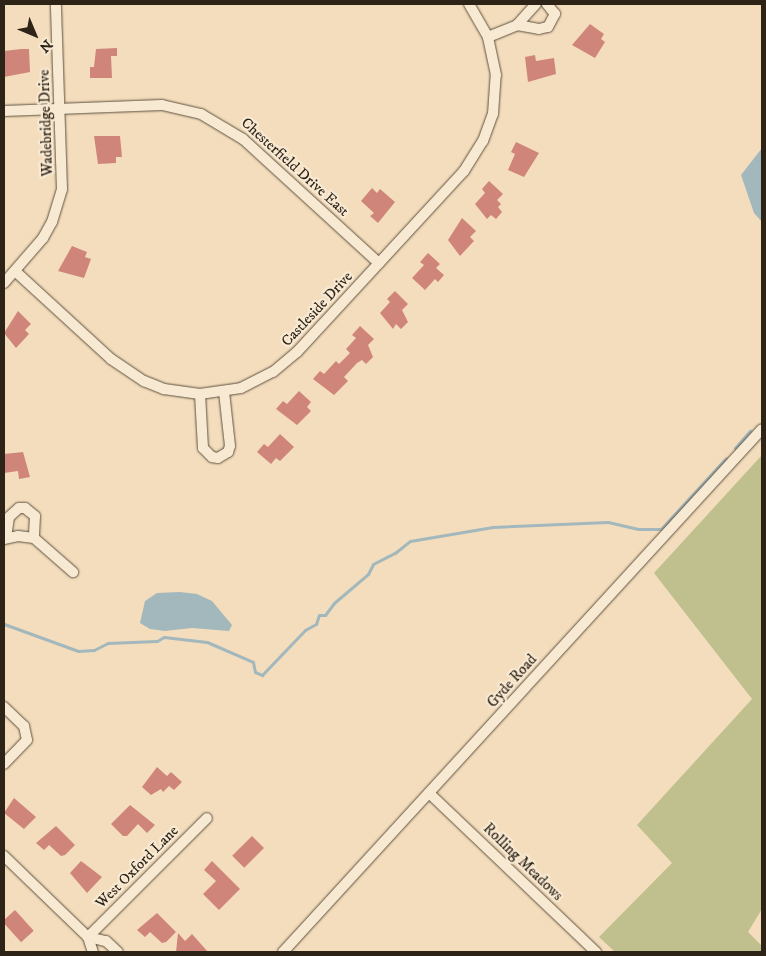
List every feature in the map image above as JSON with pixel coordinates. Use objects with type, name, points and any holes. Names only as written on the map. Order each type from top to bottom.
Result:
[{"type":"street","name":"Wadebridge Drive","points":[[4,283],[43,238],[59,204],[64,174],[56,4]]},
{"type":"street","name":"Castleside Drive","points":[[14,271],[127,372],[164,389],[200,394],[224,392],[256,382],[286,363],[464,171],[483,141],[493,114],[496,87],[488,37],[469,4]]},
{"type":"street","points":[[488,37],[517,25],[536,4]]},
{"type":"street","points":[[517,25],[538,30],[548,27],[554,14],[547,4]]},
{"type":"street","name":"Chesterfield Drive East","points":[[4,111],[162,105],[212,119],[243,138],[379,263]]},
{"type":"street","points":[[200,394],[204,448],[218,458],[228,452],[230,446],[224,392]]},
{"type":"street","name":"Gyde Road","points":[[283,952],[762,429]]},
{"type":"street","points":[[34,538],[35,516],[25,508],[19,508],[8,517],[5,539],[34,538],[73,572]]},
{"type":"street","points":[[4,707],[24,726],[27,740],[4,764]]},
{"type":"street","name":"Rolling Meadows","points":[[429,793],[596,952]]},
{"type":"street","name":"West Oxford Lane","points":[[88,937],[207,818]]},
{"type":"street","points":[[4,856],[88,937],[93,952]]},
{"type":"street","points":[[88,937],[106,941],[118,952]]},
{"type":"green space","points":[[762,455],[762,909],[748,932],[762,946],[762,952],[615,952],[599,937],[672,863],[637,825],[752,699],[654,573]]},
{"type":"water","points":[[762,148],[762,222],[754,213],[741,175]]},
{"type":"water","points":[[180,592],[197,594],[212,601],[232,625],[229,631],[192,628],[165,631],[150,629],[140,623],[145,601],[157,593]]},
{"type":"building","points":[[590,24],[604,34],[601,39],[605,42],[595,58],[572,45]]},
{"type":"building","points":[[117,48],[117,56],[111,56],[112,78],[90,78],[90,67],[94,67],[96,49]]},
{"type":"building","points":[[29,49],[30,72],[4,77],[4,51]]},
{"type":"building","points":[[535,55],[536,61],[554,58],[556,74],[528,82],[525,57]]},
{"type":"building","points":[[94,136],[120,136],[122,157],[116,157],[116,163],[98,164]]},
{"type":"building","points":[[516,142],[539,153],[524,177],[508,170],[515,154],[511,152]]},
{"type":"building","points":[[489,181],[503,194],[497,200],[501,204],[498,207],[502,212],[496,219],[491,215],[487,219],[475,204],[485,193],[482,189]]},
{"type":"building","points":[[372,188],[377,193],[380,189],[395,202],[378,223],[370,216],[374,213],[361,201]]},
{"type":"building","points":[[462,218],[476,231],[470,237],[474,241],[460,256],[448,240]]},
{"type":"building","points":[[72,246],[87,252],[85,257],[91,259],[84,278],[58,271]]},
{"type":"building","points":[[428,253],[440,264],[436,268],[444,275],[438,282],[435,279],[425,290],[412,278],[424,265],[420,262]]},
{"type":"building","points":[[395,291],[408,304],[402,310],[408,322],[401,329],[396,324],[393,329],[380,313],[390,302],[387,299]]},
{"type":"building","points":[[18,311],[31,324],[25,330],[29,334],[16,348],[4,333]]},
{"type":"building","points":[[360,326],[374,339],[368,345],[373,357],[366,364],[362,360],[357,363],[344,377],[348,381],[334,395],[313,379],[320,371],[324,374],[336,361],[339,364],[350,353],[346,349],[356,338],[352,335]]},
{"type":"building","points":[[299,391],[311,402],[307,407],[311,411],[297,425],[276,409],[283,401],[287,404]]},
{"type":"building","points":[[280,434],[294,447],[280,461],[276,458],[271,464],[257,452],[264,444],[268,447]]},
{"type":"building","points":[[23,452],[30,477],[19,479],[18,471],[4,473],[4,454]]},
{"type":"building","points":[[157,767],[167,776],[171,772],[182,782],[174,790],[169,786],[163,792],[161,789],[151,795],[142,787]]},
{"type":"building","points":[[14,798],[36,817],[24,829],[4,813]]},
{"type":"building","points":[[130,805],[155,825],[147,833],[138,824],[127,836],[123,836],[111,824]]},
{"type":"building","points":[[56,826],[75,845],[65,855],[61,856],[49,845],[44,850],[36,843]]},
{"type":"building","points":[[252,836],[264,848],[244,868],[232,856]]},
{"type":"building","points":[[81,861],[102,877],[87,893],[70,873]]},
{"type":"building","points":[[212,861],[240,889],[219,910],[203,894],[216,881],[204,870]]},
{"type":"building","points":[[15,910],[34,931],[21,942],[4,923],[4,920]]},
{"type":"building","points":[[157,913],[176,932],[166,942],[162,943],[150,932],[145,937],[137,930]]},
{"type":"building","points":[[178,933],[185,941],[192,934],[208,952],[176,952]]},
{"type":"waterway","points":[[735,448],[750,431]]},
{"type":"waterway","points":[[4,624],[78,651],[94,650],[108,643],[157,641],[164,637],[207,642],[253,662],[255,672],[262,675],[305,630],[316,624],[319,615],[325,615],[334,603],[368,574],[373,564],[395,553],[410,541],[493,527],[608,522],[638,529],[661,529],[726,458]]}]
